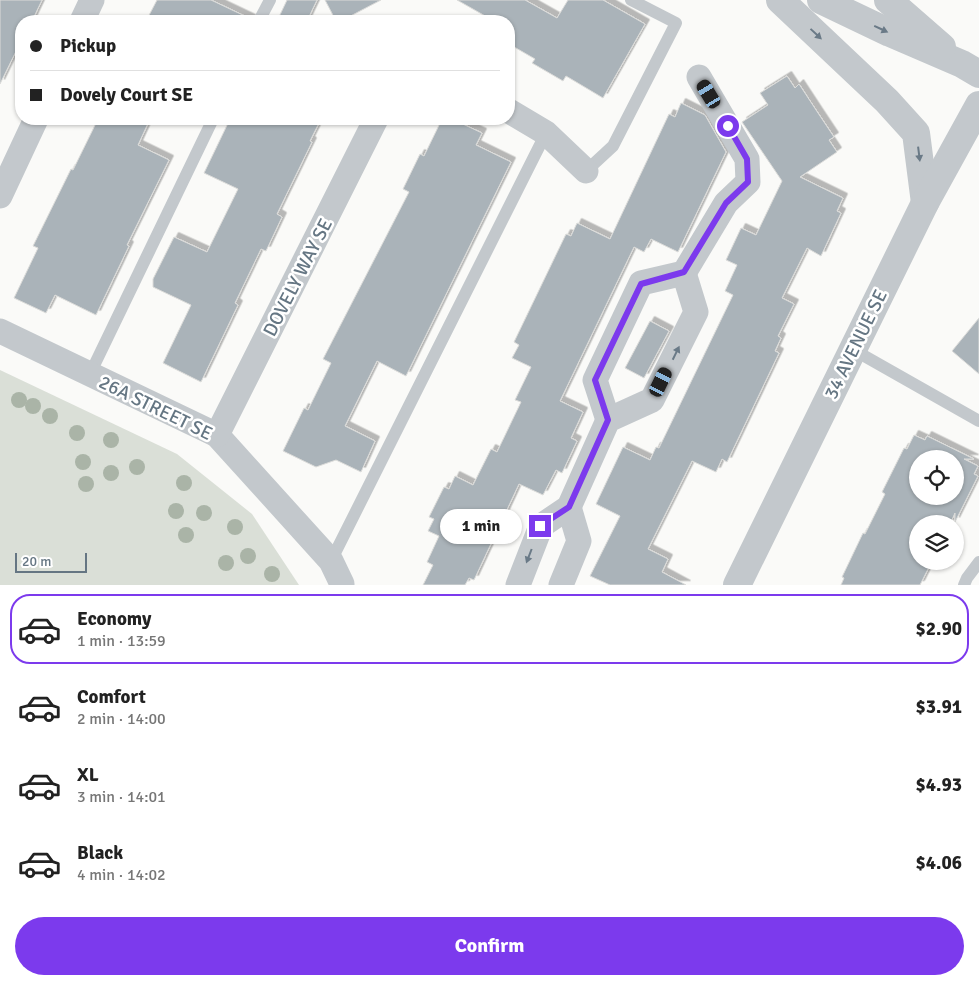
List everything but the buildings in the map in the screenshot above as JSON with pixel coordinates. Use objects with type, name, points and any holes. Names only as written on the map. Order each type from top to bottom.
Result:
[{"type":"street","points":[[85,15],[92,0]]},
{"type":"street","points":[[780,0],[887,101],[916,133],[925,204]]},
{"type":"street","points":[[821,0],[970,69]]},
{"type":"street","points":[[888,0],[970,69]]},
{"type":"street","points":[[608,420],[595,380],[641,284],[684,272],[726,203],[748,182],[747,159],[699,77]]},
{"type":"street","name":"34 AVENUE SE","points":[[737,585],[925,204],[979,105]]},
{"type":"street","points":[[515,115],[546,133],[586,171]]},
{"type":"street","points":[[0,196],[33,125]]},
{"type":"street","name":"DOVELY WAY SE","points":[[218,436],[373,125]]},
{"type":"street","points":[[518,585],[540,526],[569,507],[608,420],[652,400],[696,312],[684,272]]},
{"type":"street","name":"26A STREET SE","points":[[0,332],[218,436],[331,561],[342,584]]},
{"type":"street","points":[[561,585],[579,541],[569,507]]},
{"type":"lane","points":[[262,15],[270,0]]},
{"type":"lane","points":[[586,171],[613,146],[676,23],[631,0]]},
{"type":"lane","points":[[90,374],[209,125]]},
{"type":"lane","points":[[331,561],[546,133]]},
{"type":"lane","points":[[852,349],[979,421]]},
{"type":"lane","points":[[964,585],[979,562]]},
{"type":"shaded area","points":[[0,370],[177,454],[252,514],[299,585],[0,585]]},
{"type":"route","points":[[540,526],[569,507],[608,420],[595,380],[641,284],[684,272],[726,203],[748,182],[747,159],[728,126]]}]
